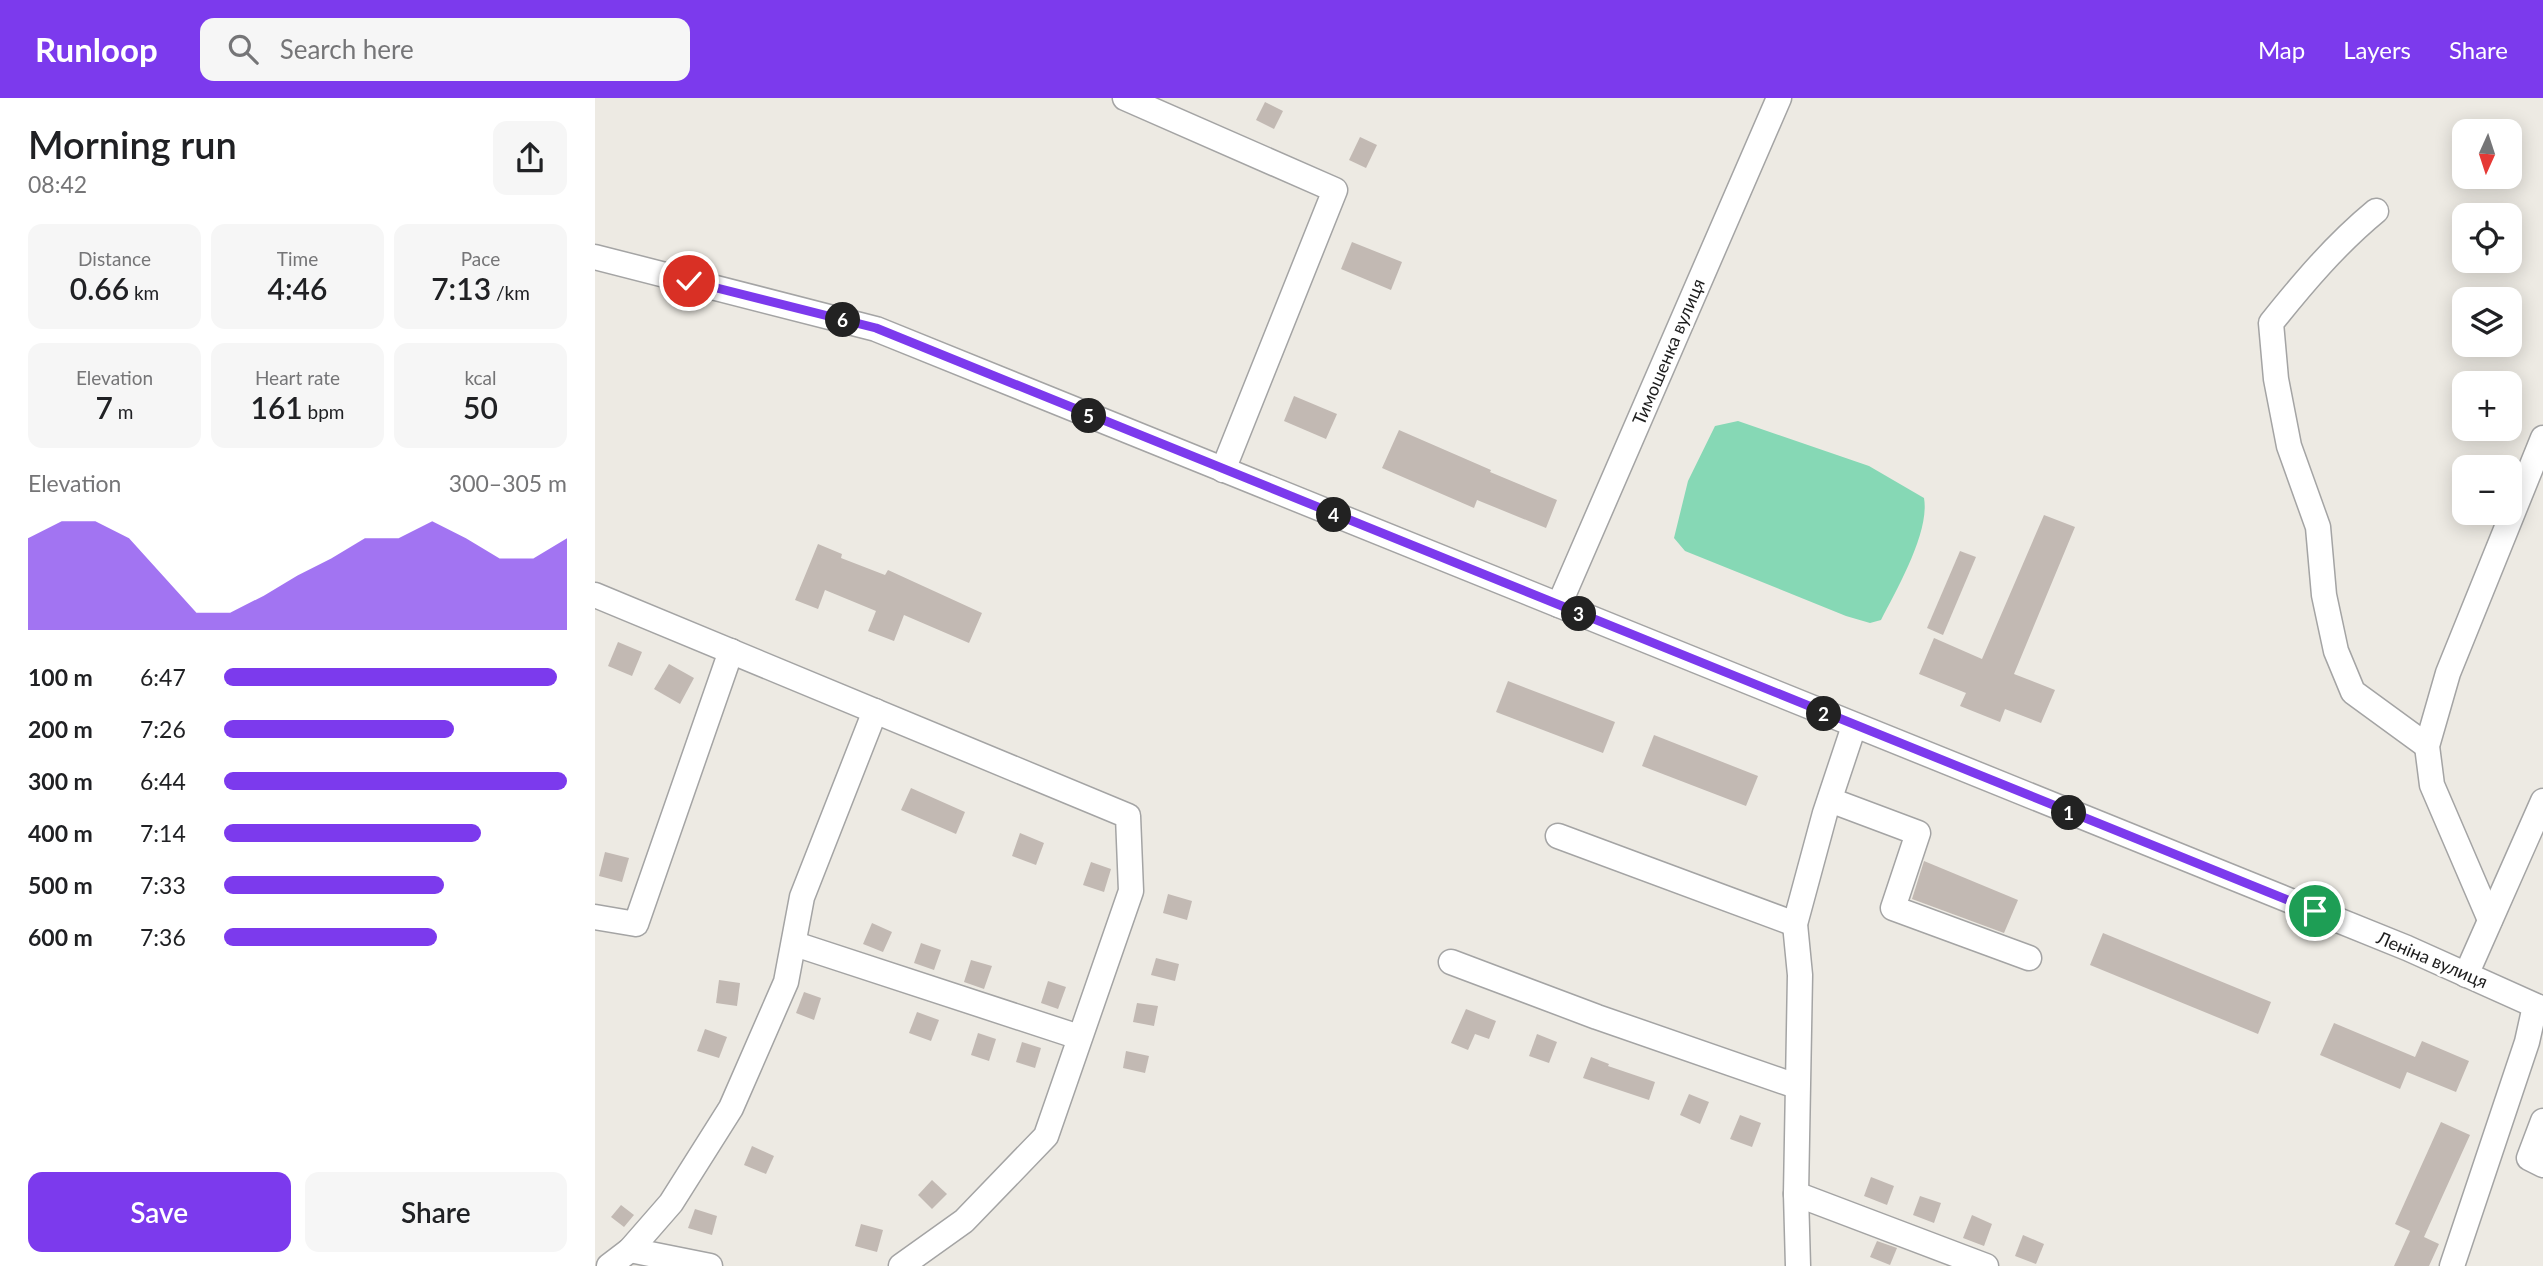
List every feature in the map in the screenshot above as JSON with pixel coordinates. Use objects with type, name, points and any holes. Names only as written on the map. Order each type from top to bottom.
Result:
[{"type":"street","points":[[1125,98],[1335,190],[1223,470]]},
{"type":"street","name":"Тимошенка вулиця","points":[[1559,606],[1779,98]]},
{"type":"street","points":[[2376,211],[2348,234],[2271,323],[2276,379],[2289,446],[2318,527],[2324,595],[2336,651],[2353,692],[2427,746]]},
{"type":"street","name":"Леніна вулиця","points":[[595,257],[876,328],[2407,948],[2539,1007]]},
{"type":"street","points":[[2490,920],[2432,785],[2427,746],[2448,673],[2543,438]]},
{"type":"street","points":[[595,595],[1128,816],[1131,891],[1046,1136],[964,1221],[901,1266]]},
{"type":"street","points":[[595,917],[636,924],[731,651]]},
{"type":"street","points":[[609,1266],[630,1250],[671,1203],[731,1108],[786,982],[802,897],[875,711]]},
{"type":"street","points":[[1798,1266],[1795,1194],[1800,975],[1795,924],[1854,726]]},
{"type":"street","points":[[1830,800],[1918,833],[1893,908],[2029,958]]},
{"type":"street","points":[[2466,975],[2543,801]]},
{"type":"street","points":[[1558,836],[1795,924]]},
{"type":"street","points":[[795,944],[1079,1037]]},
{"type":"street","points":[[1451,962],[1597,1017],[1797,1086]]},
{"type":"street","points":[[2452,1266],[2539,1007]]},
{"type":"street","points":[[2543,1121],[2529,1158],[2543,1164]]},
{"type":"street","points":[[1795,1194],[1986,1266]]},
{"type":"street","points":[[630,1250],[710,1266]]},
{"type":"green space","points":[[1738,421],[1869,466],[1924,498],[1925,512],[1917,543],[1881,620],[1870,623],[1846,616],[1685,551],[1674,538],[1688,481],[1715,426]]},
{"type":"building","points":[[1265,102],[1283,111],[1274,129],[1256,120]]},
{"type":"building","points":[[1360,137],[1377,145],[1366,168],[1349,160]]},
{"type":"building","points":[[1352,242],[1402,262],[1391,290],[1341,269]]},
{"type":"building","points":[[1294,396],[1337,414],[1326,439],[1284,421]]},
{"type":"building","points":[[1399,430],[1557,500],[1546,528],[1477,500],[1474,508],[1382,468]]},
{"type":"building","points":[[2044,515],[2075,527],[2014,674],[2055,690],[2041,723],[2005,709],[2000,722],[1960,706],[1966,693],[1919,674],[1934,638],[1982,659]]},
{"type":"building","points":[[818,544],[842,554],[841,558],[885,575],[888,570],[982,613],[969,643],[904,615],[894,641],[868,631],[876,611],[825,590],[818,609],[795,600]]},
{"type":"building","points":[[1960,551],[1976,557],[1943,635],[1927,628]]},
{"type":"building","points":[[618,642],[642,652],[632,676],[608,666]]},
{"type":"building","points":[[669,664],[694,678],[680,704],[654,689]]},
{"type":"building","points":[[1508,681],[1615,722],[1603,753],[1496,712]]},
{"type":"building","points":[[1654,735],[1758,776],[1746,806],[1642,766]]},
{"type":"building","points":[[911,788],[965,812],[956,834],[901,810]]},
{"type":"building","points":[[1020,833],[1044,843],[1036,865],[1012,856]]},
{"type":"building","points":[[605,852],[629,858],[622,882],[599,876]]},
{"type":"building","points":[[1924,861],[2018,900],[2004,933],[1912,899]]},
{"type":"building","points":[[1091,862],[1111,869],[1104,892],[1083,885]]},
{"type":"building","points":[[1168,894],[1192,901],[1187,920],[1163,913]]},
{"type":"building","points":[[872,923],[892,932],[883,952],[863,944]]},
{"type":"building","points":[[2103,933],[2271,1002],[2258,1034],[2090,965]]},
{"type":"building","points":[[921,943],[941,950],[934,970],[914,963]]},
{"type":"building","points":[[1156,958],[1179,964],[1175,981],[1151,975]]},
{"type":"building","points":[[971,960],[992,966],[984,989],[964,982]]},
{"type":"building","points":[[719,980],[740,983],[737,1006],[716,1003]]},
{"type":"building","points":[[1048,981],[1066,987],[1058,1009],[1041,1003]]},
{"type":"building","points":[[804,992],[821,998],[814,1020],[796,1013]]},
{"type":"building","points":[[1137,1003],[1158,1006],[1154,1026],[1133,1022]]},
{"type":"building","points":[[1466,1009],[1496,1021],[1489,1039],[1475,1034],[1468,1050],[1451,1043]]},
{"type":"building","points":[[917,1012],[939,1020],[931,1041],[909,1033]]},
{"type":"building","points":[[2334,1023],[2415,1057],[2422,1041],[2469,1061],[2456,1092],[2407,1072],[2400,1089],[2320,1055]]},
{"type":"building","points":[[705,1029],[727,1037],[719,1058],[697,1051]]},
{"type":"building","points":[[978,1033],[996,1039],[989,1061],[971,1055]]},
{"type":"building","points":[[1537,1034],[1557,1042],[1549,1063],[1529,1056]]},
{"type":"building","points":[[1022,1042],[1041,1048],[1035,1068],[1016,1062]]},
{"type":"building","points":[[1126,1051],[1149,1056],[1145,1073],[1123,1068]]},
{"type":"building","points":[[1591,1057],[1609,1064],[1608,1066],[1655,1082],[1649,1100],[1583,1078]]},
{"type":"building","points":[[1689,1094],[1709,1102],[1700,1124],[1680,1115]]},
{"type":"building","points":[[1740,1115],[1761,1123],[1752,1147],[1730,1139]]},
{"type":"building","points":[[2441,1122],[2470,1135],[2424,1237],[2439,1244],[2429,1266],[2394,1266],[2410,1231],[2395,1224]]},
{"type":"building","points":[[752,1146],[774,1156],[766,1174],[744,1165]]},
{"type":"building","points":[[1871,1177],[1894,1186],[1887,1205],[1864,1196]]},
{"type":"building","points":[[932,1180],[947,1194],[932,1209],[918,1195]]},
{"type":"building","points":[[1920,1196],[1941,1203],[1934,1223],[1913,1215]]},
{"type":"building","points":[[621,1205],[634,1215],[624,1227],[611,1217]]},
{"type":"building","points":[[695,1209],[717,1216],[712,1235],[688,1228]]},
{"type":"building","points":[[1972,1215],[1992,1224],[1984,1246],[1963,1238]]},
{"type":"building","points":[[861,1224],[883,1230],[877,1252],[855,1246]]},
{"type":"building","points":[[2023,1235],[2044,1244],[2036,1264],[2015,1256]]},
{"type":"building","points":[[1877,1241],[1897,1248],[1890,1265],[1870,1257]]},
{"type":"route","points":[[689,281],[876,328],[2315,911]]}]
